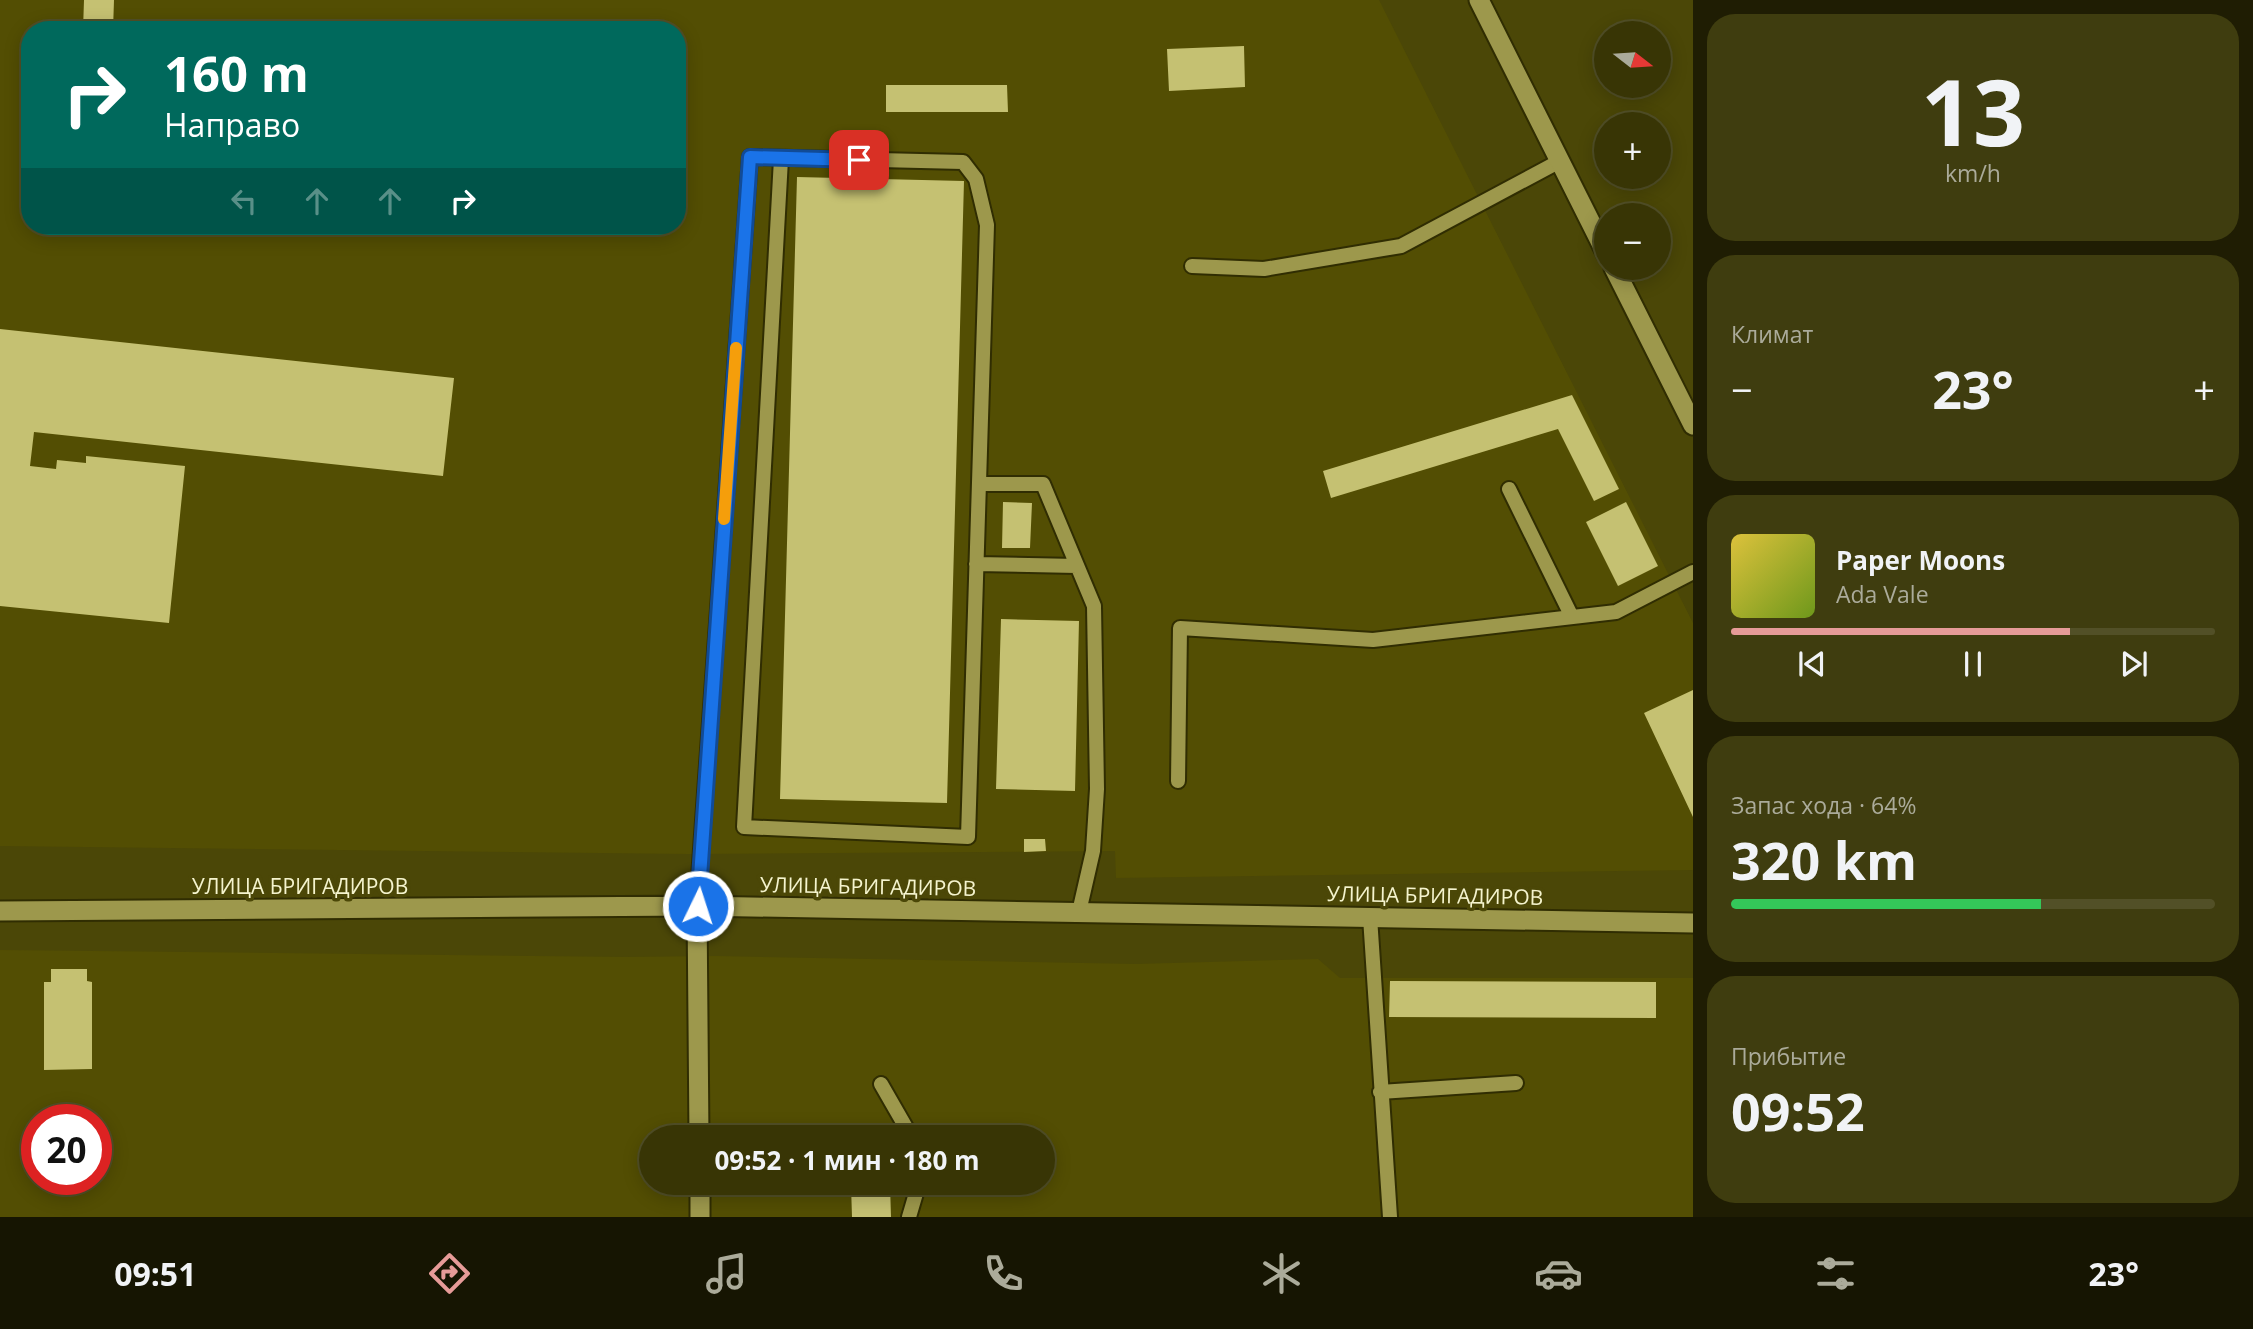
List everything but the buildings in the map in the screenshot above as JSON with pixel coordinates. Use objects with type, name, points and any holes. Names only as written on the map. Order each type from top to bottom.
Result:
[{"type":"street","points":[[1479,0],[1594,229]]},
{"type":"street","points":[[1620,280],[1693,425]]},
{"type":"street","points":[[698,906],[699,1125]]},
{"type":"street","name":"УЛИЦА БРИГАДИРОВ","points":[[0,911],[698,906],[1693,922]]},
{"type":"street","points":[[700,1195],[700,1217]]},
{"type":"lane","points":[[698,906],[750,157],[963,162],[976,179],[987,225],[968,837],[744,827],[781,159]]},
{"type":"lane","points":[[1192,266],[1264,269],[1401,246],[1560,161]]},
{"type":"lane","points":[[979,484],[1043,484],[1094,606],[1097,789],[1093,851],[1079,912]]},
{"type":"lane","points":[[1509,489],[1572,617]]},
{"type":"lane","points":[[976,564],[1077,566]]},
{"type":"lane","points":[[1178,781],[1180,628],[1373,640],[1616,612],[1693,572]]},
{"type":"lane","points":[[1370,917],[1390,1217]]},
{"type":"lane","points":[[1380,1092],[1516,1083]]},
{"type":"lane","points":[[881,1084],[905,1125]]},
{"type":"lane","points":[[909,1217],[915,1195]]},
{"type":"shaded area","points":[[0,0],[1379,0],[1693,623],[1693,870],[1116,878],[1115,851],[689,854],[0,846]]},
{"type":"shaded area","points":[[0,950],[715,956],[1136,964],[1318,959],[1340,978],[1693,978],[1693,1217],[0,1217]]},
{"type":"slow traffic","points":[[724,519],[736,348]]},
{"type":"route","points":[[698,906],[750,157],[859,160]]}]
